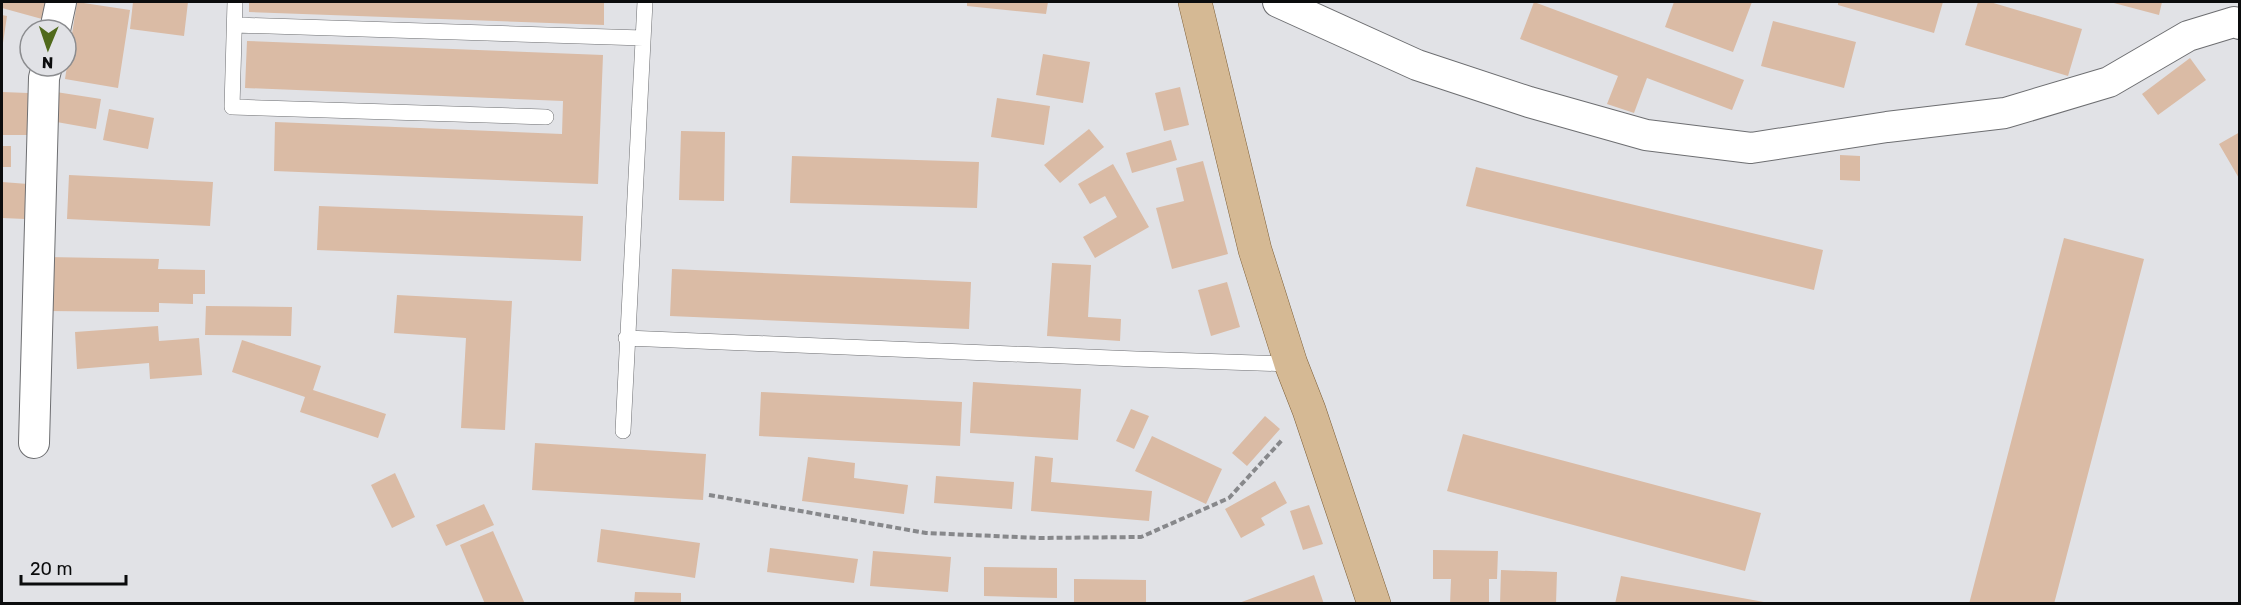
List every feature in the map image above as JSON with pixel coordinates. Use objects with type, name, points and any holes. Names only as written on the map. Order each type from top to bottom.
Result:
[{"type":"main road","points":[[1195,2],[1255,250],[1291,364],[1309,410],[1374,603]]},
{"type":"street","points":[[58,18],[61,2]]},
{"type":"street","points":[[1278,2],[1417,65],[1529,102],[1646,135],[1751,148],[1887,127],[2005,113],[2109,82],[2188,36],[2234,22],[2240,24]]},
{"type":"street","points":[[34,443],[44,78]]},
{"type":"lane","points":[[235,2],[232,107],[546,117]]},
{"type":"lane","points":[[623,431],[645,2]]},
{"type":"lane","points":[[235,25],[643,38]]},
{"type":"lane","points":[[626,338],[1291,364]]},
{"type":"path","points":[[709,495],[926,533],[1039,538],[1141,537],[1229,498],[1309,410]]},
{"type":"building","points":[[2,2],[47,2],[42,18],[2,8]]},
{"type":"building","points":[[77,2],[130,10],[118,88],[65,79],[78,78],[78,18],[75,18]]},
{"type":"building","points":[[133,2],[188,2],[184,36],[130,29]]},
{"type":"building","points":[[249,2],[604,2],[604,25],[249,12]]},
{"type":"building","points":[[967,2],[1048,2],[1046,14],[967,6]]},
{"type":"building","points":[[1534,2],[1744,80],[1732,110],[1647,78],[1634,113],[1607,104],[1618,76],[1520,39]]},
{"type":"building","points":[[1674,2],[1752,2],[1733,52],[1665,27]]},
{"type":"building","points":[[1838,2],[1943,2],[1934,33],[1838,5]]},
{"type":"building","points":[[1978,2],[1990,2],[2082,29],[2068,76],[1965,45]]},
{"type":"building","points":[[2110,2],[2162,2],[2159,15]]},
{"type":"building","points":[[2,15],[7,16],[3,43],[2,43]]},
{"type":"building","points":[[1773,21],[1856,42],[1844,88],[1761,66]]},
{"type":"building","points":[[247,41],[603,55],[598,184],[274,171],[275,122],[562,134],[563,101],[245,88]]},
{"type":"building","points":[[1043,54],[1090,62],[1083,103],[1036,95]]},
{"type":"building","points":[[2190,58],[2206,80],[2158,115],[2142,94]]},
{"type":"building","points":[[1180,87],[1189,125],[1164,131],[1155,93]]},
{"type":"building","points":[[2,92],[28,93],[27,135],[2,135]]},
{"type":"building","points":[[56,92],[101,99],[96,129],[51,121]]},
{"type":"building","points":[[997,98],[1050,106],[1044,145],[991,137]]},
{"type":"building","points":[[109,109],[154,118],[148,149],[103,140]]},
{"type":"building","points":[[1089,129],[1104,147],[1060,183],[1044,165]]},
{"type":"building","points":[[681,131],[725,132],[724,201],[679,200]]},
{"type":"building","points":[[2240,132],[2240,180],[2219,144]]},
{"type":"building","points":[[1171,140],[1177,160],[1132,173],[1126,153]]},
{"type":"building","points":[[2,146],[11,146],[11,167],[2,167]]},
{"type":"building","points":[[1840,155],[1860,156],[1860,181],[1840,180]]},
{"type":"building","points":[[792,156],[979,162],[977,208],[790,203]]},
{"type":"building","points":[[1203,161],[1228,254],[1172,269],[1156,208],[1184,201],[1176,168]]},
{"type":"building","points":[[1113,164],[1149,227],[1095,258],[1083,237],[1117,217],[1105,196],[1090,204],[1078,184]]},
{"type":"building","points":[[1476,167],[1823,250],[1814,290],[1466,206]]},
{"type":"building","points":[[69,175],[213,182],[210,226],[67,219]]},
{"type":"building","points":[[2,182],[28,184],[25,219],[2,218]]},
{"type":"building","points":[[319,206],[583,216],[581,261],[317,250]]},
{"type":"building","points":[[2064,238],[2144,259],[2054,604],[1969,604]]},
{"type":"building","points":[[47,257],[159,259],[158,269],[205,270],[205,294],[193,294],[193,304],[159,303],[159,312],[46,311]]},
{"type":"building","points":[[1052,263],[1091,265],[1088,317],[1121,319],[1120,341],[1047,336]]},
{"type":"building","points":[[672,269],[971,282],[969,329],[670,316]]},
{"type":"building","points":[[1227,282],[1240,327],[1211,336],[1198,290]]},
{"type":"building","points":[[397,295],[512,301],[505,430],[461,428],[466,338],[394,333]]},
{"type":"building","points":[[206,306],[292,307],[291,336],[205,335]]},
{"type":"building","points":[[158,326],[159,341],[199,338],[202,375],[150,379],[149,363],[77,369],[75,332]]},
{"type":"building","points":[[242,340],[321,366],[313,390],[386,414],[378,438],[300,412],[305,397],[232,372]]},
{"type":"building","points":[[973,382],[1081,389],[1078,440],[970,433]]},
{"type":"building","points":[[761,392],[962,402],[960,446],[759,436]]},
{"type":"building","points":[[1131,409],[1149,416],[1134,449],[1116,441]]},
{"type":"building","points":[[1265,416],[1280,429],[1247,466],[1232,453]]},
{"type":"building","points":[[1463,434],[1761,513],[1745,571],[1447,491]]},
{"type":"building","points":[[1152,436],[1222,469],[1206,504],[1135,471]]},
{"type":"building","points":[[535,443],[706,454],[703,500],[532,490]]},
{"type":"building","points":[[1035,456],[1053,458],[1051,482],[1152,491],[1149,521],[1031,511]]},
{"type":"building","points":[[808,457],[855,463],[854,478],[908,485],[904,514],[802,501]]},
{"type":"building","points":[[395,473],[415,517],[392,528],[371,485]]},
{"type":"building","points":[[936,476],[1014,482],[1012,509],[934,503]]},
{"type":"building","points":[[1275,481],[1287,503],[1261,518],[1265,525],[1241,538],[1225,509]]},
{"type":"building","points":[[484,504],[494,525],[446,546],[436,525]]},
{"type":"building","points":[[1309,505],[1323,544],[1303,550],[1290,511]]},
{"type":"building","points":[[601,529],[700,543],[695,578],[597,562]]},
{"type":"building","points":[[493,531],[525,604],[485,604],[460,545]]},
{"type":"building","points":[[770,548],[858,559],[854,583],[767,572]]},
{"type":"building","points":[[1433,550],[1498,551],[1497,579],[1489,579],[1489,604],[1450,604],[1451,579],[1433,579]]},
{"type":"building","points":[[873,551],[951,557],[948,592],[870,586]]},
{"type":"building","points":[[984,567],[1057,568],[1057,598],[984,596]]},
{"type":"building","points":[[1501,570],[1557,572],[1556,604],[1500,604]]},
{"type":"building","points":[[1314,575],[1324,604],[1239,604],[1239,603]]},
{"type":"building","points":[[1621,576],[1764,602],[1763,604],[1615,604]]},
{"type":"building","points":[[1074,579],[1146,580],[1146,604],[1074,604]]},
{"type":"building","points":[[635,592],[681,593],[681,604],[634,604]]}]
